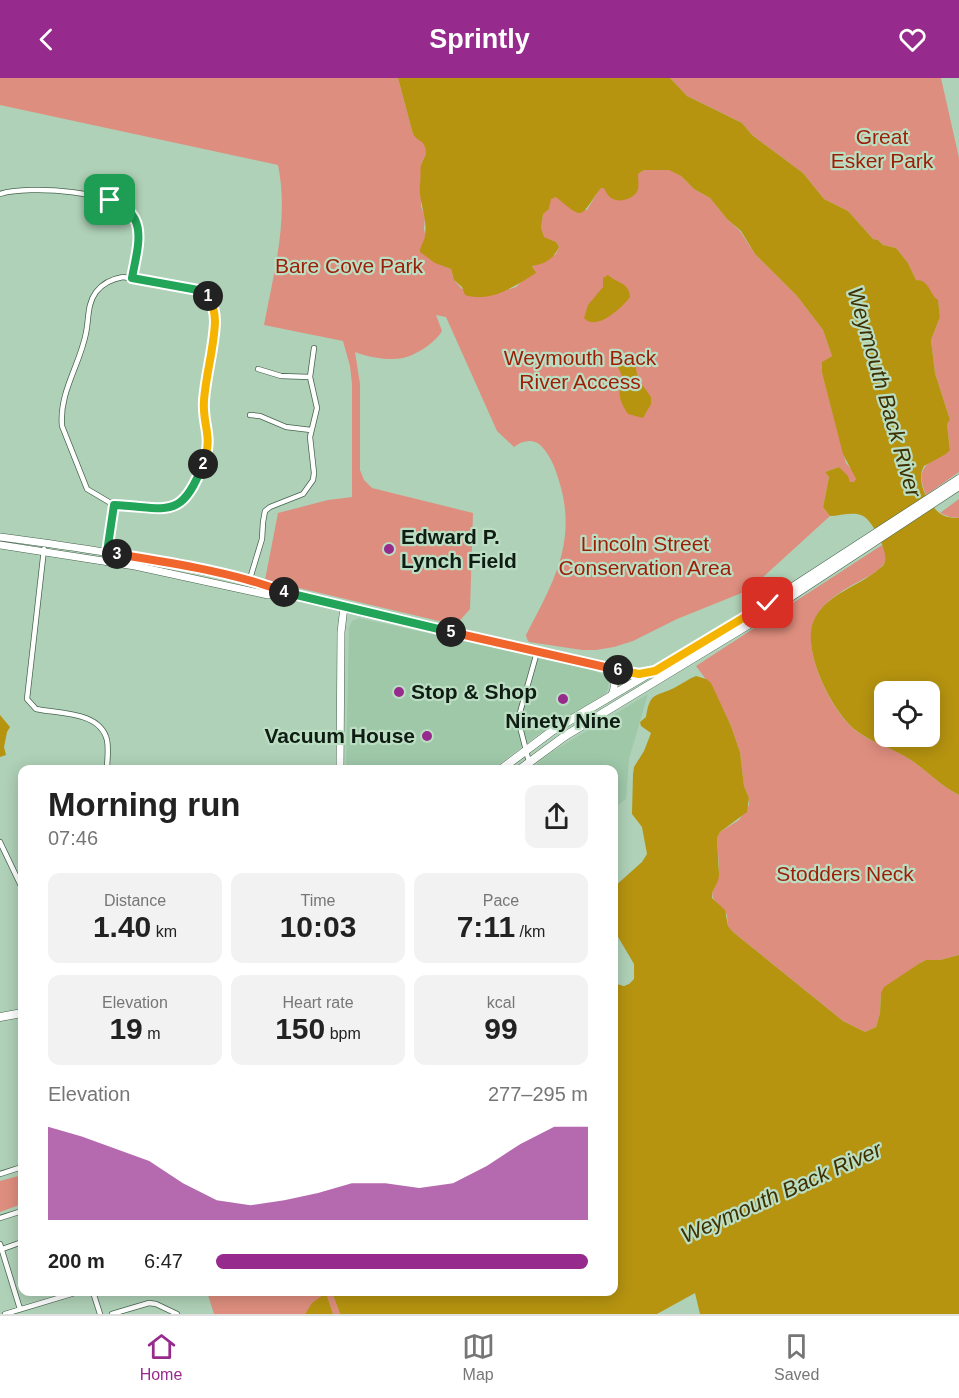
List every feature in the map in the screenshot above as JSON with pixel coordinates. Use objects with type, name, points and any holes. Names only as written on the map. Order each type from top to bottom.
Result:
[{"type":"main road","points":[[530,765],[564,736],[709,649],[937,497],[959,479]]},
{"type":"main road","points":[[937,497],[959,486]]},
{"type":"main road","points":[[506,765],[526,749],[612,695],[873,540]]},
{"type":"main road","points":[[0,1017],[18,1014]]},
{"type":"street","points":[[0,194],[17,190],[68,192],[110,200],[129,210],[137,221],[139,232],[132,278]]},
{"type":"street","points":[[113,278],[132,278],[198,290],[209,297],[213,305],[215,323],[203,410],[209,441],[205,460],[185,500],[179,505],[166,508],[114,505],[87,489],[67,441],[62,416],[66,389],[85,340],[89,309],[94,294],[113,278]]},
{"type":"street","points":[[246,590],[262,539],[262,522],[265,511],[303,494],[313,480],[309,444],[317,408],[310,377],[314,348]]},
{"type":"street","points":[[258,369],[281,376],[310,377]]},
{"type":"street","points":[[250,415],[260,416],[286,427],[311,430]]},
{"type":"street","points":[[106,561],[114,505]]},
{"type":"street","points":[[0,537],[45,542],[171,564],[606,668],[639,674],[655,671]]},
{"type":"street","points":[[45,542],[27,699],[36,709],[76,716],[96,723],[106,740],[107,765]]},
{"type":"street","points":[[0,545],[106,561],[268,595],[286,593]]},
{"type":"street","points":[[340,765],[341,632],[344,607]]},
{"type":"street","points":[[530,765],[519,716],[537,652]]},
{"type":"street","points":[[606,668],[614,681],[615,687],[612,695]]},
{"type":"street","points":[[0,843],[18,880]]},
{"type":"street","points":[[0,1174],[18,1168]]},
{"type":"street","points":[[0,1218],[18,1212]]},
{"type":"street","points":[[18,1243],[0,1248],[20,1309]]},
{"type":"street","points":[[5,1314],[65,1296]]},
{"type":"street","points":[[94,1296],[100,1314]]},
{"type":"street","points":[[112,1314],[149,1303],[177,1314]]},
{"type":"street","points":[[29,1307],[31,1314]]},
{"type":"shaded area","points":[[359,618],[591,669],[607,677],[608,689],[605,694],[539,734],[497,765],[346,765],[349,628],[352,621]]},
{"type":"shaded area","points":[[648,694],[629,759],[626,799],[618,805],[618,765],[535,765],[553,751]]},
{"type":"green space","points":[[0,78],[398,78],[413,134],[424,143],[426,148],[421,164],[421,206],[425,217],[424,229],[431,259],[451,269],[454,280],[462,289],[487,296],[516,287],[534,269],[532,266],[556,254],[559,247],[556,242],[543,237],[541,228],[543,213],[549,209],[550,199],[556,196],[561,201],[587,210],[600,188],[638,180],[638,174],[644,170],[670,170],[681,176],[694,189],[710,198],[740,231],[755,254],[797,296],[823,330],[832,356],[826,360],[822,373],[846,463],[853,471],[855,482],[850,482],[839,467],[825,472],[829,477],[823,507],[830,516],[749,590],[677,619],[633,641],[614,647],[582,650],[529,642],[526,635],[553,579],[564,542],[566,523],[559,481],[551,459],[540,445],[529,441],[514,447],[497,431],[446,317],[436,315],[442,331],[430,344],[414,354],[391,359],[355,352],[360,384],[360,470],[364,480],[372,488],[473,513],[470,609],[456,625],[265,580],[278,513],[328,500],[352,497],[352,384],[343,341],[264,325],[281,225],[281,185],[278,165],[0,105]]},
{"type":"green space","name":"Great Esker Park","points":[[670,78],[941,78],[959,158],[959,472],[926,495],[922,478],[925,467],[950,449],[947,424],[950,420],[935,373],[931,340],[940,317],[938,301],[925,283],[916,280],[908,263],[896,248],[883,245],[873,239],[848,211],[824,199],[803,173],[752,135],[742,123],[687,96]]},
{"type":"green space","points":[[959,499],[959,518],[940,513]]},
{"type":"green space","name":"Stodders Neck","points":[[882,545],[886,556],[882,566],[873,574],[838,594],[818,613],[811,631],[815,662],[828,694],[846,721],[855,730],[874,742],[874,747],[886,747],[897,752],[959,795],[959,955],[940,960],[926,960],[881,993],[880,1013],[876,1027],[865,1032],[843,1021],[733,932],[728,926],[727,915],[713,898],[712,893],[719,867],[717,838],[720,832],[739,820],[749,805],[749,798],[744,786],[740,752],[731,726],[713,689],[696,666]]},
{"type":"green space","points":[[18,1176],[18,1205],[0,1212],[0,1181]]},
{"type":"green space","points":[[208,1296],[323,1296],[313,1303],[305,1314],[214,1314]]},
{"type":"green space","points":[[327,1296],[333,1296],[340,1314],[333,1314]]},
{"type":"water","name":"Weymouth Back River","points":[[398,78],[670,78],[687,96],[742,123],[752,135],[803,173],[824,199],[848,211],[873,239],[883,245],[896,248],[908,263],[916,280],[927,285],[938,300],[940,317],[931,340],[935,373],[950,420],[947,424],[950,450],[924,466],[921,477],[926,495],[936,510],[944,516],[959,518],[959,795],[911,760],[887,747],[940,747],[940,681],[874,681],[874,741],[854,729],[845,720],[820,678],[811,645],[811,630],[815,618],[828,602],[882,567],[885,556],[878,536],[867,519],[855,514],[830,516],[823,507],[829,477],[825,472],[839,467],[848,476],[850,482],[856,479],[843,454],[822,373],[822,362],[832,356],[823,330],[797,296],[755,254],[741,231],[727,219],[710,198],[694,189],[681,176],[669,170],[644,170],[638,174],[637,192],[624,200],[611,198],[604,188],[601,188],[585,210],[578,213],[556,197],[551,199],[549,209],[543,214],[541,228],[544,237],[556,242],[559,247],[554,255],[544,263],[532,266],[536,273],[502,292],[484,297],[465,295],[462,287],[454,280],[451,269],[435,263],[420,252],[426,229],[420,190],[421,165],[426,152],[424,145],[416,138]]},
{"type":"water","points":[[608,275],[628,288],[630,297],[608,317],[589,322],[584,318],[588,305],[603,287],[603,278]]},
{"type":"water","points":[[619,358],[634,359],[638,379],[651,397],[651,404],[643,418],[628,414],[620,397],[623,378],[616,363]]},
{"type":"water","name":"Weymouth Back River","points":[[696,676],[711,683],[740,752],[744,786],[749,798],[747,812],[720,832],[717,838],[719,875],[712,898],[725,910],[728,926],[733,932],[843,1021],[865,1032],[876,1027],[884,987],[926,960],[940,960],[959,955],[959,1314],[700,1314],[695,1293],[657,1314],[340,1314],[333,1296],[618,1296],[618,984],[624,986],[634,978],[634,970],[630,957],[618,939],[618,883],[642,862],[647,854],[642,827],[632,814],[634,767],[651,733],[641,726],[640,722],[646,717],[650,703],[655,696]]},
{"type":"water","points":[[0,715],[10,727],[4,747],[6,755],[0,757]]},
{"type":"water","points":[[322,1296],[327,1296],[333,1314],[305,1314],[312,1303]]},
{"type":"pier","points":[[618,937],[634,964],[634,979],[624,986],[618,984],[618,972],[620,982],[624,983],[631,977],[631,965],[618,943]]},
{"type":"place","name":"Edward P. Lynch Field","points":[[389,549]]},
{"type":"place","name":"Stop & Shop","points":[[399,692]]},
{"type":"place","name":"Ninety Nine","points":[[563,699]]},
{"type":"place","name":"Vacuum House","points":[[427,736]]},
{"type":"route","points":[[110,200],[129,210],[134,215],[138,226],[132,278],[198,290],[209,297],[215,313],[215,323],[203,410],[209,441],[205,460],[192,490],[185,500],[172,508],[114,505],[107,552],[231,577],[344,607],[639,674],[655,671],[675,660],[768,603]]},
{"type":"park label","name":"Bare Cove Park","points":[[349,266]]},
{"type":"park label","name":"Weymouth Back River Access","points":[[580,370]]},
{"type":"park label","name":"Lincoln Street Conservation Area","points":[[645,556]]}]
